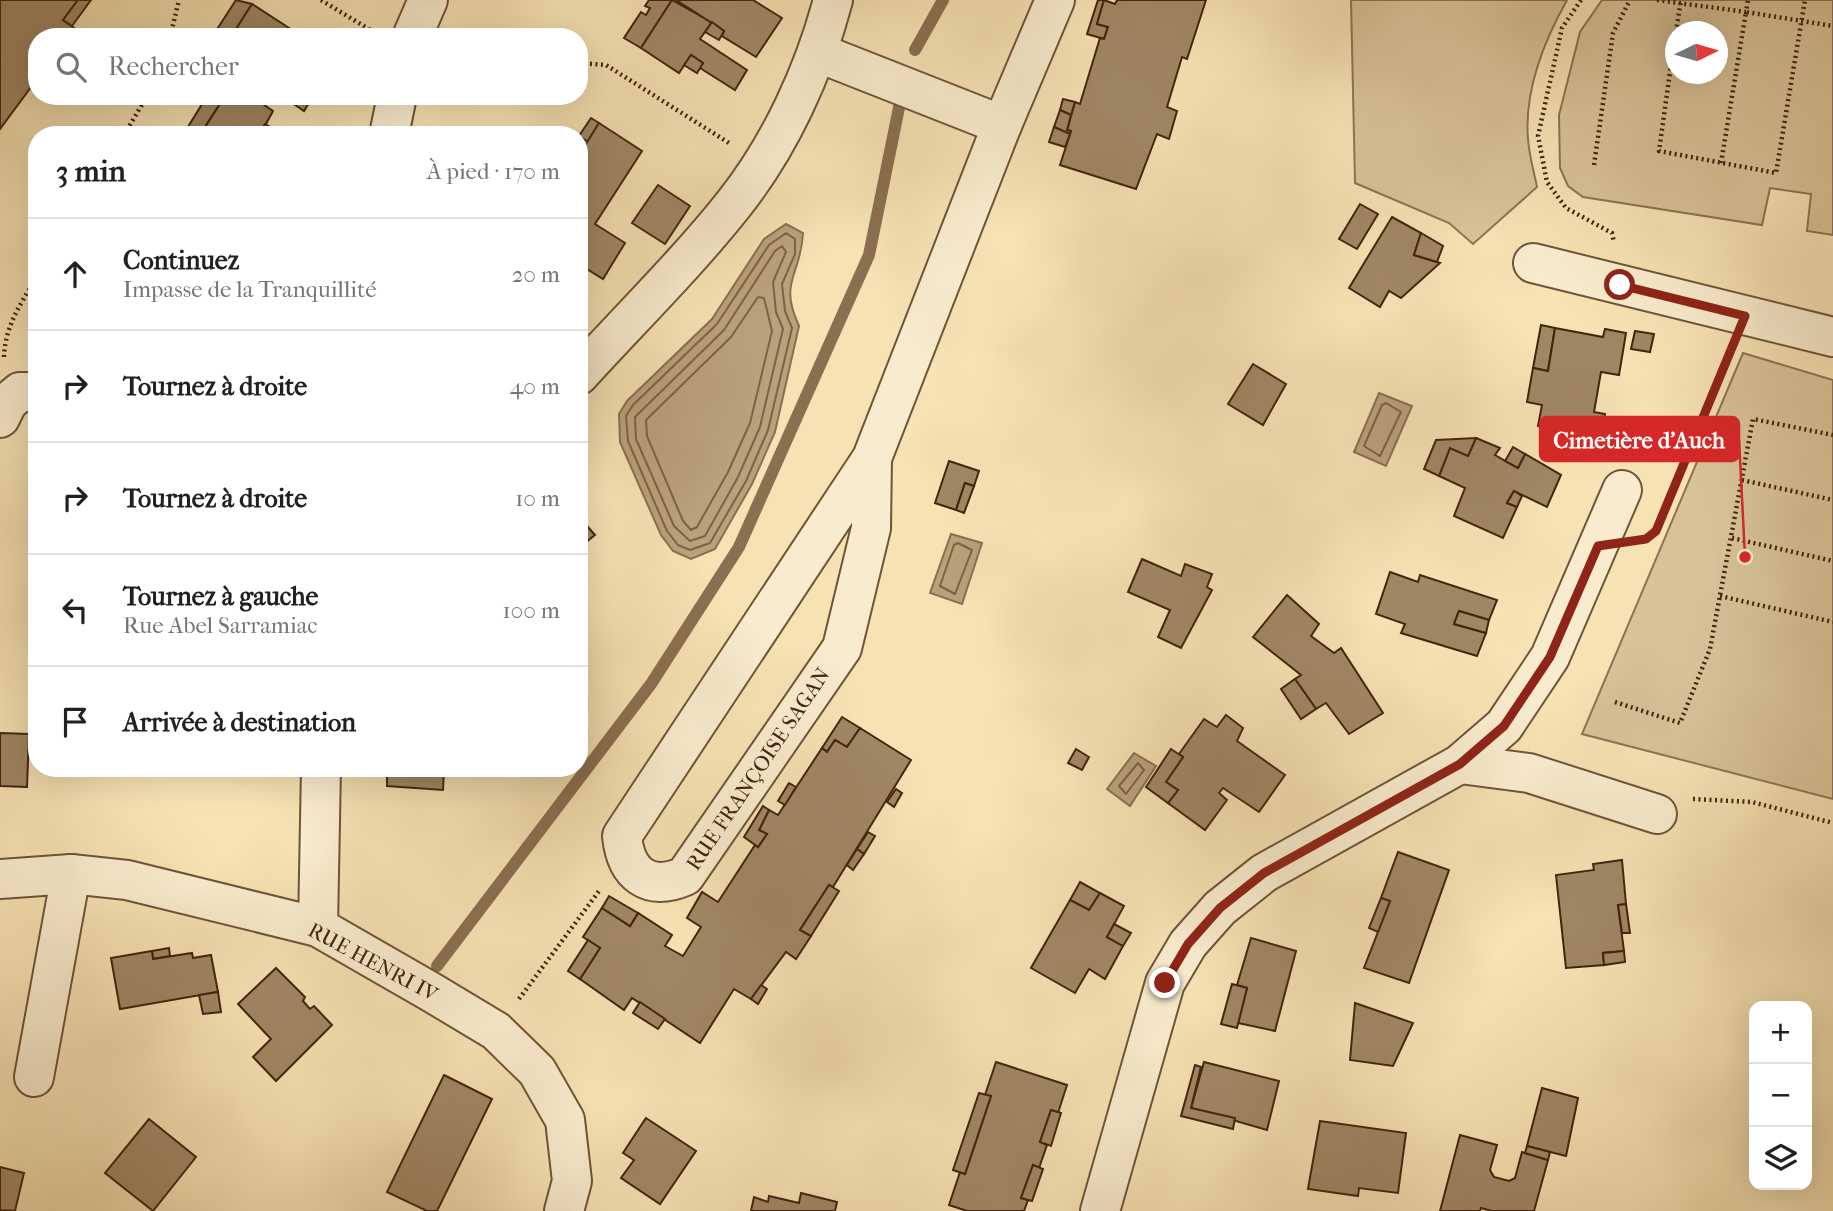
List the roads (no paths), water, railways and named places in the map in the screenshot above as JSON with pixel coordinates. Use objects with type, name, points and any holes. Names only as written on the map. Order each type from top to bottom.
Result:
[{"type":"street","points":[[416,28],[428,0]]},
{"type":"street","points":[[588,365],[733,205],[762,164],[819,53],[833,0]]},
{"type":"street","name":"RUE FRANÇOISE SAGAN","points":[[872,458],[871,528],[842,648],[685,876],[669,883],[651,881],[635,872],[624,857],[622,836],[872,458],[1002,125],[1055,0]]},
{"type":"street","points":[[819,53],[1002,125]]},
{"type":"street","points":[[391,126],[395,105]]},
{"type":"street","points":[[1533,263],[1833,337]]},
{"type":"street","points":[[1100,1211],[1165,983],[1188,944],[1220,908],[1264,873],[1460,764],[1504,726],[1550,657],[1622,490]]},
{"type":"street","points":[[1460,764],[1529,773],[1657,814]]},
{"type":"street","points":[[318,927],[321,777]]},
{"type":"street","points":[[34,1077],[71,874]]},
{"type":"street","name":"RUE HENRI IV","points":[[0,879],[71,874],[127,880],[318,927],[496,1031],[537,1071],[565,1120],[572,1181],[564,1211]]},
{"type":"water","points":[[786,224],[803,233],[790,299],[799,326],[775,432],[752,484],[715,549],[691,559],[673,551],[661,535],[620,442],[619,414],[627,401],[712,319],[764,239]]},
{"type":"water","points":[[1379,393],[1412,406],[1386,466],[1354,452]]},
{"type":"water","points":[[951,534],[982,543],[962,604],[930,593]]},
{"type":"water","points":[[1134,753],[1156,766],[1130,806],[1107,789]]},
{"type":"waterway","points":[[915,50],[943,0]]},
{"type":"waterway","points":[[588,767],[651,684],[739,547],[869,255],[902,93]]},
{"type":"waterway","points":[[437,966],[580,777]]},
{"type":"place","name":"Cimetière d'Auch","points":[[1745,557]]}]
